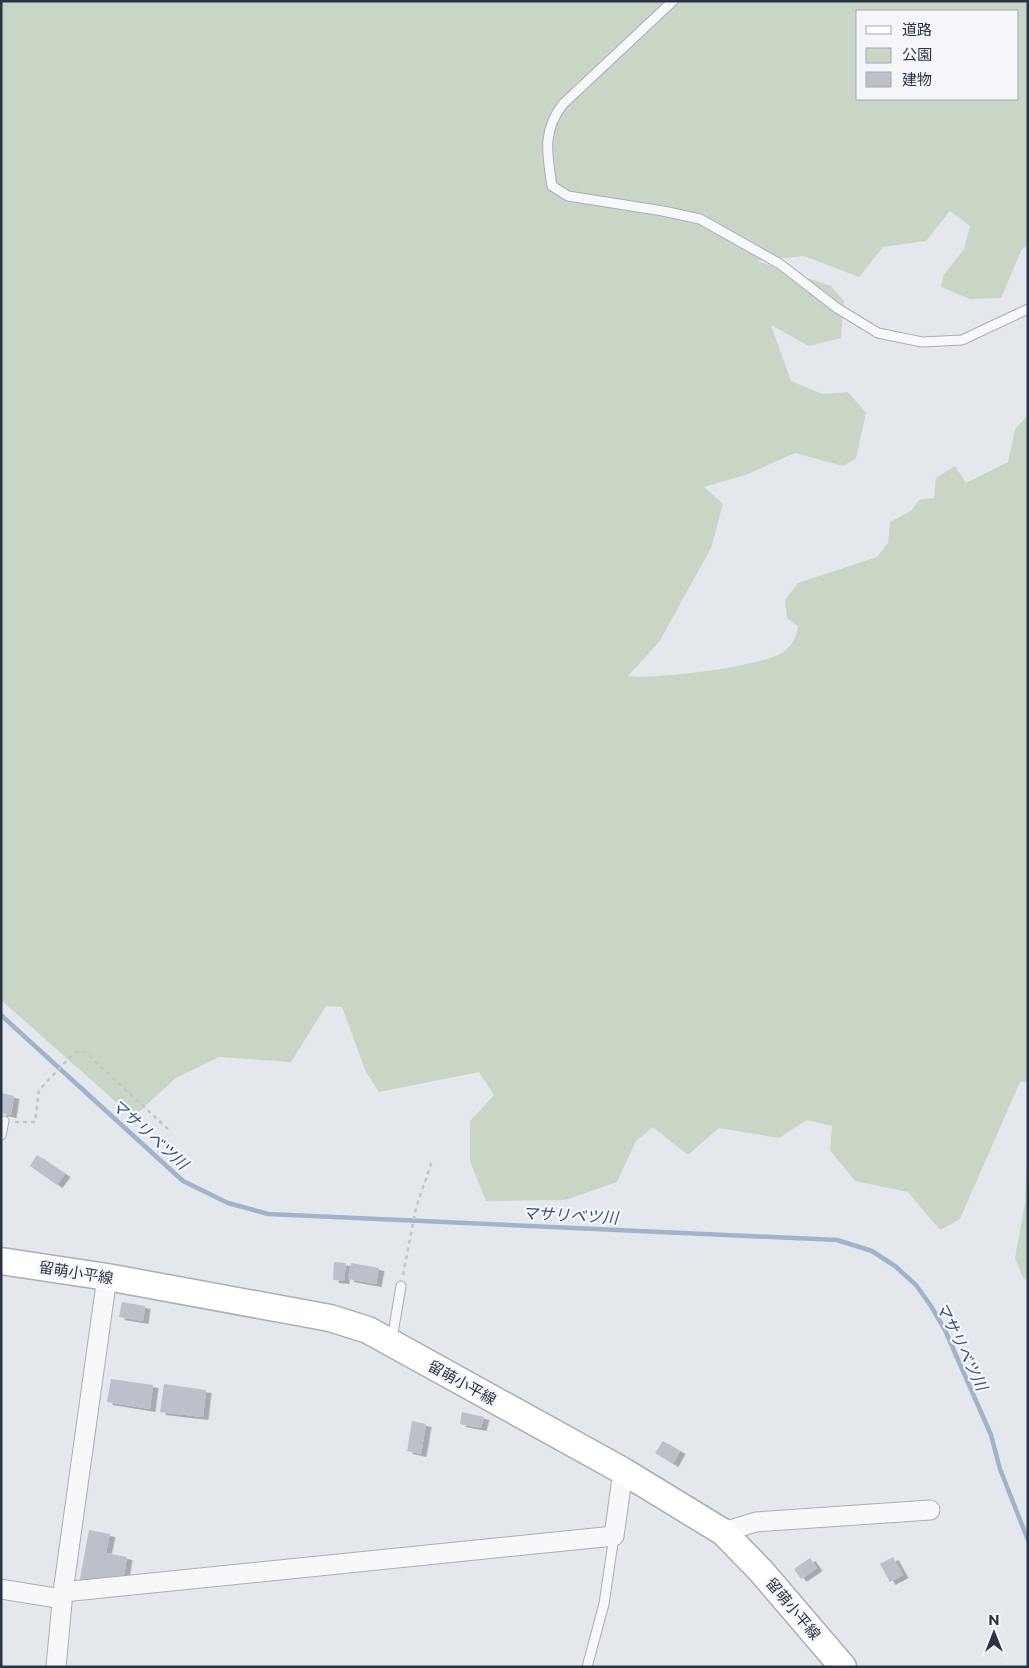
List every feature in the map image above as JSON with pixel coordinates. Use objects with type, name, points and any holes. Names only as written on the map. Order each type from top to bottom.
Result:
[{"type":"main road","name":"留萌小平線","points":[[1,1262],[107,1278],[330,1318],[368,1330],[623,1471],[723,1532],[761,1571],[837,1665]]},
{"type":"street","points":[[56,1667],[63,1596],[107,1278]]},
{"type":"street","points":[[1,1589],[63,1596],[614,1536],[623,1471]]},
{"type":"street","points":[[723,1532],[756,1522],[930,1510]]},
{"type":"lane","points":[[673,1],[563,104],[554,116],[549,128],[547,153],[552,186],[568,196],[664,211],[700,220],[780,264],[837,308],[878,333],[922,342],[962,340],[1028,309]]},
{"type":"lane","points":[[1,1135],[4,1122]]},
{"type":"lane","points":[[392,1344],[401,1286]]},
{"type":"lane","points":[[588,1667],[604,1604],[614,1536]]},
{"type":"path","points":[[4,1122],[35,1122],[39,1090],[75,1052],[85,1052],[169,1130]]},
{"type":"path","points":[[401,1286],[416,1208],[432,1161]]},
{"type":"green space","points":[[1,1],[1028,1],[1028,245],[1022,249],[1001,298],[970,299],[941,287],[943,276],[964,249],[970,226],[950,211],[926,241],[883,247],[859,277],[804,256],[757,261],[831,286],[844,301],[841,338],[809,346],[771,325],[791,381],[822,394],[848,392],[866,413],[856,458],[843,466],[795,453],[748,474],[704,487],[723,504],[711,548],[659,642],[628,676],[660,676],[707,671],[754,663],[783,652],[791,644],[798,626],[787,618],[785,600],[798,583],[877,557],[888,543],[890,522],[911,511],[919,500],[934,498],[936,478],[955,466],[966,483],[1008,462],[1015,429],[1028,415],[1028,1082],[1020,1082],[960,1219],[940,1230],[908,1192],[855,1181],[830,1150],[832,1126],[807,1120],[779,1138],[719,1128],[688,1155],[653,1127],[636,1141],[617,1182],[565,1200],[486,1201],[470,1161],[470,1121],[494,1095],[479,1072],[379,1092],[366,1072],[342,1007],[326,1006],[291,1062],[219,1057],[176,1078],[133,1117],[1,1000]]},
{"type":"green space","points":[[1028,1135],[1028,1280],[1023,1278],[1015,1258],[1025,1203]]},
{"type":"building","points":[[1,1093],[14,1096],[11,1115],[1,1113]]},
{"type":"building","points":[[37,1155],[65,1174],[57,1185],[30,1166]]},
{"type":"building","points":[[334,1262],[346,1263],[344,1281],[333,1280]]},
{"type":"building","points":[[351,1263],[379,1268],[376,1284],[348,1279]]},
{"type":"building","points":[[122,1302],[145,1306],[143,1321],[119,1317]]},
{"type":"building","points":[[111,1379],[153,1385],[150,1409],[107,1402]]},
{"type":"building","points":[[164,1384],[206,1390],[203,1417],[160,1412]]},
{"type":"building","points":[[462,1412],[484,1417],[481,1428],[460,1424]]},
{"type":"building","points":[[412,1421],[426,1424],[421,1454],[407,1451]]},
{"type":"building","points":[[663,1441],[680,1451],[673,1464],[655,1453]]},
{"type":"building","points":[[89,1530],[110,1534],[106,1553],[127,1557],[123,1582],[102,1578],[100,1587],[79,1584]]},
{"type":"building","points":[[893,1557],[903,1575],[890,1582],[880,1564]]},
{"type":"building","points":[[810,1558],[817,1568],[801,1579],[794,1569]]},
{"type":"waterway","name":"マサリベツ川","points":[[1,1015],[183,1181],[228,1203],[268,1214],[837,1240],[872,1251],[895,1266],[916,1285],[945,1330],[991,1435],[1000,1469],[1028,1540]]}]
